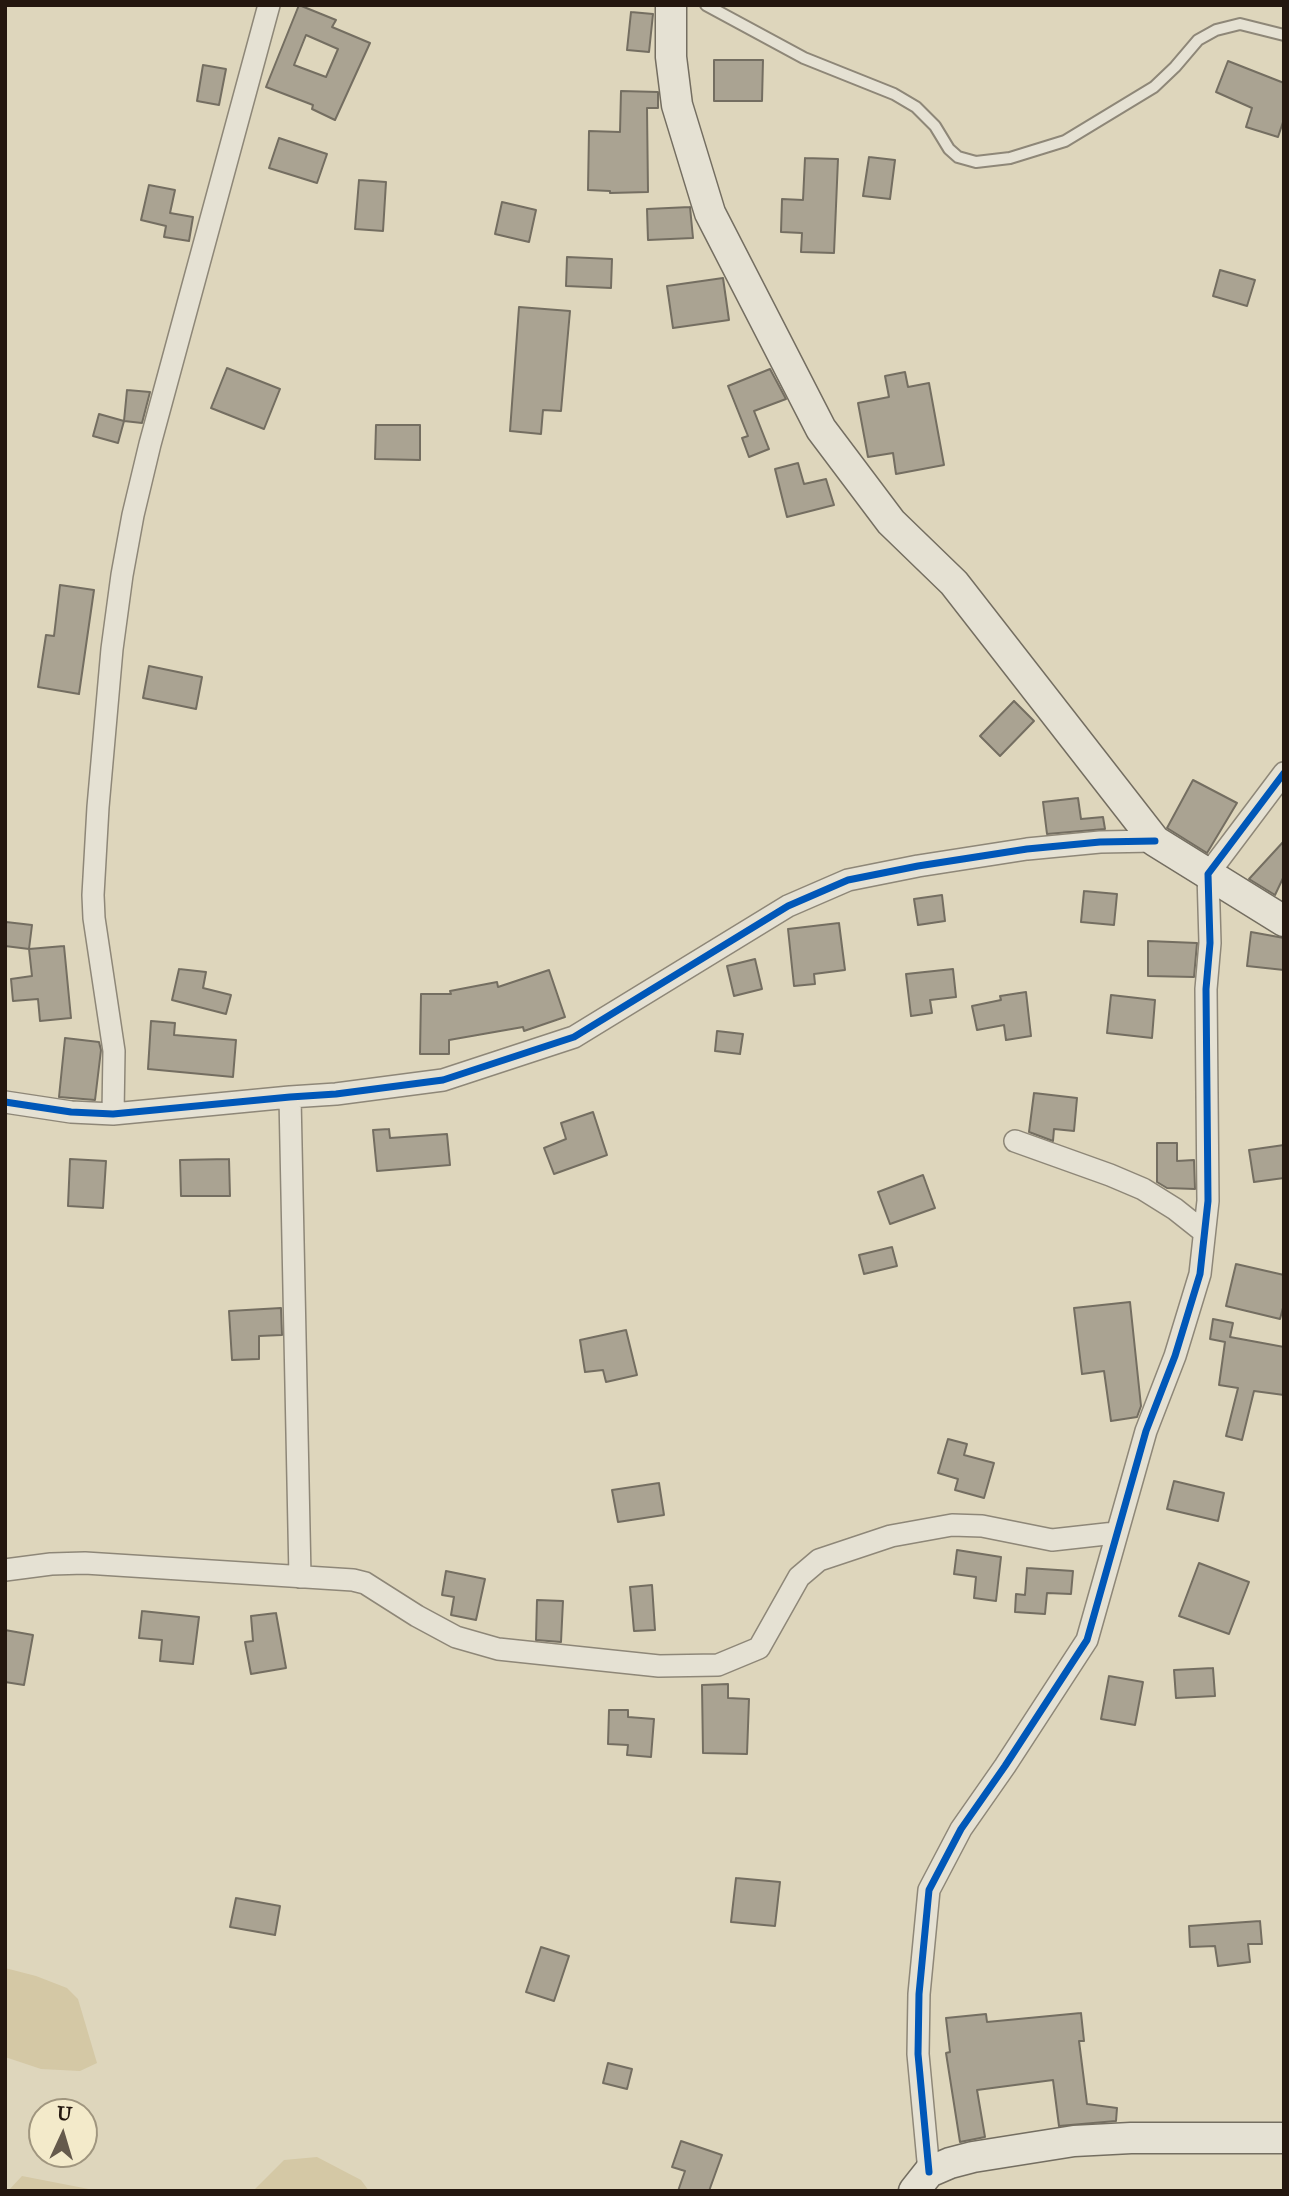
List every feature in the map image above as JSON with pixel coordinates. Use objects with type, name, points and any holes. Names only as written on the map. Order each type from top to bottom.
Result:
[{"type":"street","points":[[113,1114],[114,1051],[93,895],[106,715],[122,575],[150,444],[270,5]]},
{"type":"street","points":[[671,5],[671,57],[677,104],[710,213],[821,429],[891,522],[954,583],[1155,841],[1284,922]]},
{"type":"street","points":[[1284,773],[1208,874],[1208,1201],[1200,1274],[1193,1302],[1146,1432],[1115,1533],[1087,1640],[961,1829],[929,1890],[919,1994],[918,2054],[922,2181],[973,2157],[1074,2141],[1130,2138],[1284,2138]]},
{"type":"street","points":[[5,1102],[71,1112],[113,1114],[336,1094],[443,1080],[574,1037],[788,906],[848,880],[1027,849],[1100,842],[1155,841]]},
{"type":"street","points":[[290,1097],[300,1577]]},
{"type":"street","points":[[1015,1141],[1143,1189],[1205,1232]]},
{"type":"street","points":[[5,1570],[85,1563],[353,1580],[365,1584],[456,1637],[498,1649],[659,1665],[718,1665],[759,1648],[799,1577],[819,1560],[891,1536],[952,1525],[982,1526],[1052,1540],[1115,1533]]},
{"type":"lane","points":[[706,5],[804,58],[894,94],[916,107],[935,126],[949,149],[958,157],[976,162],[1010,158],[1065,141],[1154,87],[1198,40],[1216,30],[1240,24],[1284,35]]},
{"type":"shaded area","points":[[5,1968],[67,1988],[78,1999],[97,2063],[80,2071],[41,2069],[5,2057]]},
{"type":"shaded area","points":[[317,2157],[361,2180],[369,2191],[253,2191],[284,2160]]},
{"type":"shaded area","points":[[22,2176],[99,2191],[8,2191]]},
{"type":"building","points":[[299,5],[336,20],[332,27],[370,43],[335,120],[312,109],[313,105],[266,87]],"holes":[[[306,35],[338,49],[326,77],[294,65]]]},
{"type":"building","points":[[631,12],[653,14],[649,52],[627,50]]},
{"type":"building","points":[[714,60],[763,60],[762,101],[714,101]]},
{"type":"building","points":[[1228,61],[1284,83],[1284,119],[1278,137],[1246,127],[1252,108],[1216,92]]},
{"type":"building","points":[[203,65],[226,69],[219,105],[197,101]]},
{"type":"building","points":[[621,91],[658,92],[658,108],[647,108],[648,192],[610,193],[588,190],[589,131],[620,132]]},
{"type":"building","points":[[279,138],[327,154],[317,183],[269,168]]},
{"type":"building","points":[[869,157],[895,160],[890,199],[863,196]]},
{"type":"building","points":[[805,158],[838,159],[834,253],[801,252],[802,233],[781,232],[782,199],[803,200]]},
{"type":"building","points":[[359,180],[386,182],[383,231],[355,229]]},
{"type":"building","points":[[149,185],[175,190],[170,213],[193,217],[189,241],[164,237],[166,226],[141,220]]},
{"type":"building","points":[[502,202],[536,210],[529,242],[495,234]]},
{"type":"building","points":[[690,207],[693,238],[648,240],[647,209]]},
{"type":"building","points":[[567,257],[612,259],[611,288],[566,286]]},
{"type":"building","points":[[1220,270],[1255,280],[1247,306],[1213,296]]},
{"type":"building","points":[[723,278],[729,320],[673,328],[667,286]]},
{"type":"building","points":[[519,307],[570,311],[561,411],[543,410],[541,434],[510,431]]},
{"type":"building","points":[[227,368],[280,389],[264,429],[211,408]]},
{"type":"building","points":[[770,369],[786,399],[754,411],[769,449],[749,457],[742,438],[748,436],[728,386]]},
{"type":"building","points":[[905,372],[908,387],[929,383],[944,465],[896,474],[893,453],[868,457],[858,403],[889,397],[885,376]]},
{"type":"building","points":[[127,390],[150,392],[142,423],[124,421]]},
{"type":"building","points":[[99,414],[124,421],[118,443],[93,436]]},
{"type":"building","points":[[376,425],[420,425],[420,460],[375,459]]},
{"type":"building","points":[[798,463],[804,484],[826,479],[834,505],[787,517],[775,469]]},
{"type":"building","points":[[60,585],[94,590],[79,694],[38,687],[46,635],[54,636]]},
{"type":"building","points":[[149,666],[202,677],[196,709],[143,698]]},
{"type":"building","points":[[1014,701],[1034,721],[1000,756],[980,736]]},
{"type":"building","points":[[1193,780],[1237,803],[1207,853],[1167,828]]},
{"type":"building","points":[[1078,798],[1081,819],[1103,817],[1105,829],[1047,834],[1043,802]]},
{"type":"building","points":[[1284,841],[1284,876],[1275,895],[1249,879]]},
{"type":"building","points":[[1084,891],[1117,894],[1114,925],[1081,922]]},
{"type":"building","points":[[942,895],[945,921],[918,925],[914,899]]},
{"type":"building","points":[[6,922],[32,925],[29,949],[5,946]]},
{"type":"building","points":[[839,923],[845,970],[814,974],[815,984],[794,986],[788,929]]},
{"type":"building","points":[[1251,932],[1284,938],[1284,970],[1247,966]]},
{"type":"building","points":[[1148,941],[1197,943],[1194,977],[1148,976]]},
{"type":"building","points":[[64,946],[71,1018],[40,1021],[38,999],[13,1001],[11,979],[32,976],[29,949]]},
{"type":"building","points":[[755,959],[762,989],[734,996],[727,966]]},
{"type":"building","points":[[179,969],[206,972],[203,988],[231,995],[226,1014],[172,1000]]},
{"type":"building","points":[[953,969],[956,997],[930,1000],[932,1013],[911,1016],[906,974]]},
{"type":"building","points":[[549,970],[565,1017],[524,1031],[523,1027],[449,1040],[449,1054],[420,1054],[421,994],[451,994],[450,991],[497,982],[498,987]]},
{"type":"building","points":[[1026,992],[1031,1036],[1006,1040],[1004,1025],[977,1030],[972,1006],[1001,1000],[1000,996]]},
{"type":"building","points":[[1111,995],[1155,1000],[1152,1038],[1107,1033]]},
{"type":"building","points":[[151,1021],[175,1023],[174,1035],[236,1040],[233,1077],[148,1069]]},
{"type":"building","points":[[717,1031],[743,1034],[740,1054],[715,1051]]},
{"type":"building","points":[[65,1038],[99,1042],[101,1050],[95,1100],[59,1097]]},
{"type":"building","points":[[1034,1093],[1077,1098],[1074,1131],[1054,1129],[1053,1141],[1029,1132]]},
{"type":"building","points":[[593,1112],[607,1155],[554,1174],[544,1148],[566,1139],[561,1123]]},
{"type":"building","points":[[389,1129],[390,1138],[447,1134],[450,1165],[377,1171],[373,1130]]},
{"type":"building","points":[[1157,1143],[1177,1143],[1177,1161],[1194,1160],[1195,1189],[1167,1188],[1157,1182]]},
{"type":"building","points":[[1284,1145],[1284,1178],[1254,1182],[1249,1150]]},
{"type":"building","points":[[70,1159],[106,1161],[103,1208],[68,1206]]},
{"type":"building","points":[[229,1159],[230,1196],[181,1196],[180,1160]]},
{"type":"building","points":[[923,1175],[935,1208],[890,1224],[878,1192]]},
{"type":"building","points":[[892,1247],[897,1266],[864,1274],[859,1255]]},
{"type":"building","points":[[1236,1264],[1284,1275],[1284,1304],[1280,1319],[1226,1306]]},
{"type":"building","points":[[1130,1302],[1141,1406],[1137,1417],[1111,1421],[1104,1371],[1082,1374],[1074,1308]]},
{"type":"building","points":[[281,1308],[282,1335],[259,1336],[259,1359],[232,1360],[229,1311]]},
{"type":"building","points":[[1213,1319],[1233,1323],[1230,1337],[1284,1347],[1284,1395],[1254,1391],[1242,1440],[1226,1436],[1238,1388],[1219,1385],[1225,1342],[1210,1339]]},
{"type":"building","points":[[626,1330],[637,1375],[606,1382],[603,1370],[585,1372],[580,1340]]},
{"type":"building","points":[[948,1439],[967,1444],[964,1455],[994,1463],[984,1498],[955,1490],[958,1479],[938,1473]]},
{"type":"building","points":[[1174,1481],[1224,1493],[1218,1521],[1167,1509]]},
{"type":"building","points":[[659,1483],[664,1515],[618,1522],[612,1490]]},
{"type":"building","points":[[957,1550],[1001,1557],[996,1601],[974,1598],[976,1577],[954,1574]]},
{"type":"building","points":[[1199,1563],[1249,1582],[1229,1634],[1179,1616]]},
{"type":"building","points":[[1027,1568],[1073,1571],[1071,1594],[1047,1593],[1045,1614],[1015,1612],[1016,1594],[1025,1595]]},
{"type":"building","points":[[446,1571],[485,1579],[476,1620],[451,1615],[454,1597],[442,1595]]},
{"type":"building","points":[[652,1585],[655,1630],[634,1631],[630,1587]]},
{"type":"building","points":[[537,1600],[563,1601],[561,1642],[536,1640]]},
{"type":"building","points":[[142,1611],[199,1617],[193,1664],[160,1661],[162,1640],[139,1638]]},
{"type":"building","points":[[276,1613],[286,1668],[251,1674],[245,1642],[253,1641],[251,1616]]},
{"type":"building","points":[[5,1630],[33,1635],[24,1685],[5,1682]]},
{"type":"building","points":[[1213,1668],[1215,1696],[1176,1698],[1174,1670]]},
{"type":"building","points":[[1109,1676],[1143,1682],[1135,1725],[1101,1719]]},
{"type":"building","points":[[728,1684],[728,1698],[749,1699],[747,1754],[703,1753],[702,1685]]},
{"type":"building","points":[[609,1710],[628,1710],[628,1717],[654,1719],[651,1757],[627,1755],[628,1745],[608,1744]]},
{"type":"building","points":[[736,1878],[780,1882],[775,1926],[731,1922]]},
{"type":"building","points":[[236,1898],[280,1906],[275,1935],[230,1927]]},
{"type":"building","points":[[1260,1921],[1262,1944],[1248,1944],[1250,1962],[1218,1966],[1215,1946],[1190,1947],[1189,1926]]},
{"type":"building","points":[[541,1947],[569,1956],[554,2001],[526,1992]]},
{"type":"building","points":[[1081,2013],[1084,2041],[1079,2041],[1087,2104],[1117,2108],[1116,2121],[1059,2126],[1053,2080],[977,2090],[985,2137],[960,2142],[946,2053],[950,2052],[946,2018],[986,2014],[987,2022]]},
{"type":"building","points":[[608,2063],[632,2069],[627,2089],[603,2083]]},
{"type":"building","points":[[681,2141],[722,2155],[709,2191],[678,2191],[685,2171],[672,2167]]},
{"type":"cycle path","points":[[929,2172],[918,2054],[919,1994],[929,1890],[961,1829],[1087,1640],[1146,1431],[1175,1356],[1200,1274],[1208,1201],[1208,874],[1284,773]]},
{"type":"cycle path","points":[[5,1102],[71,1112],[113,1114],[336,1094],[443,1080],[574,1037],[788,906],[848,880],[1027,849],[1100,842],[1155,841]]}]
